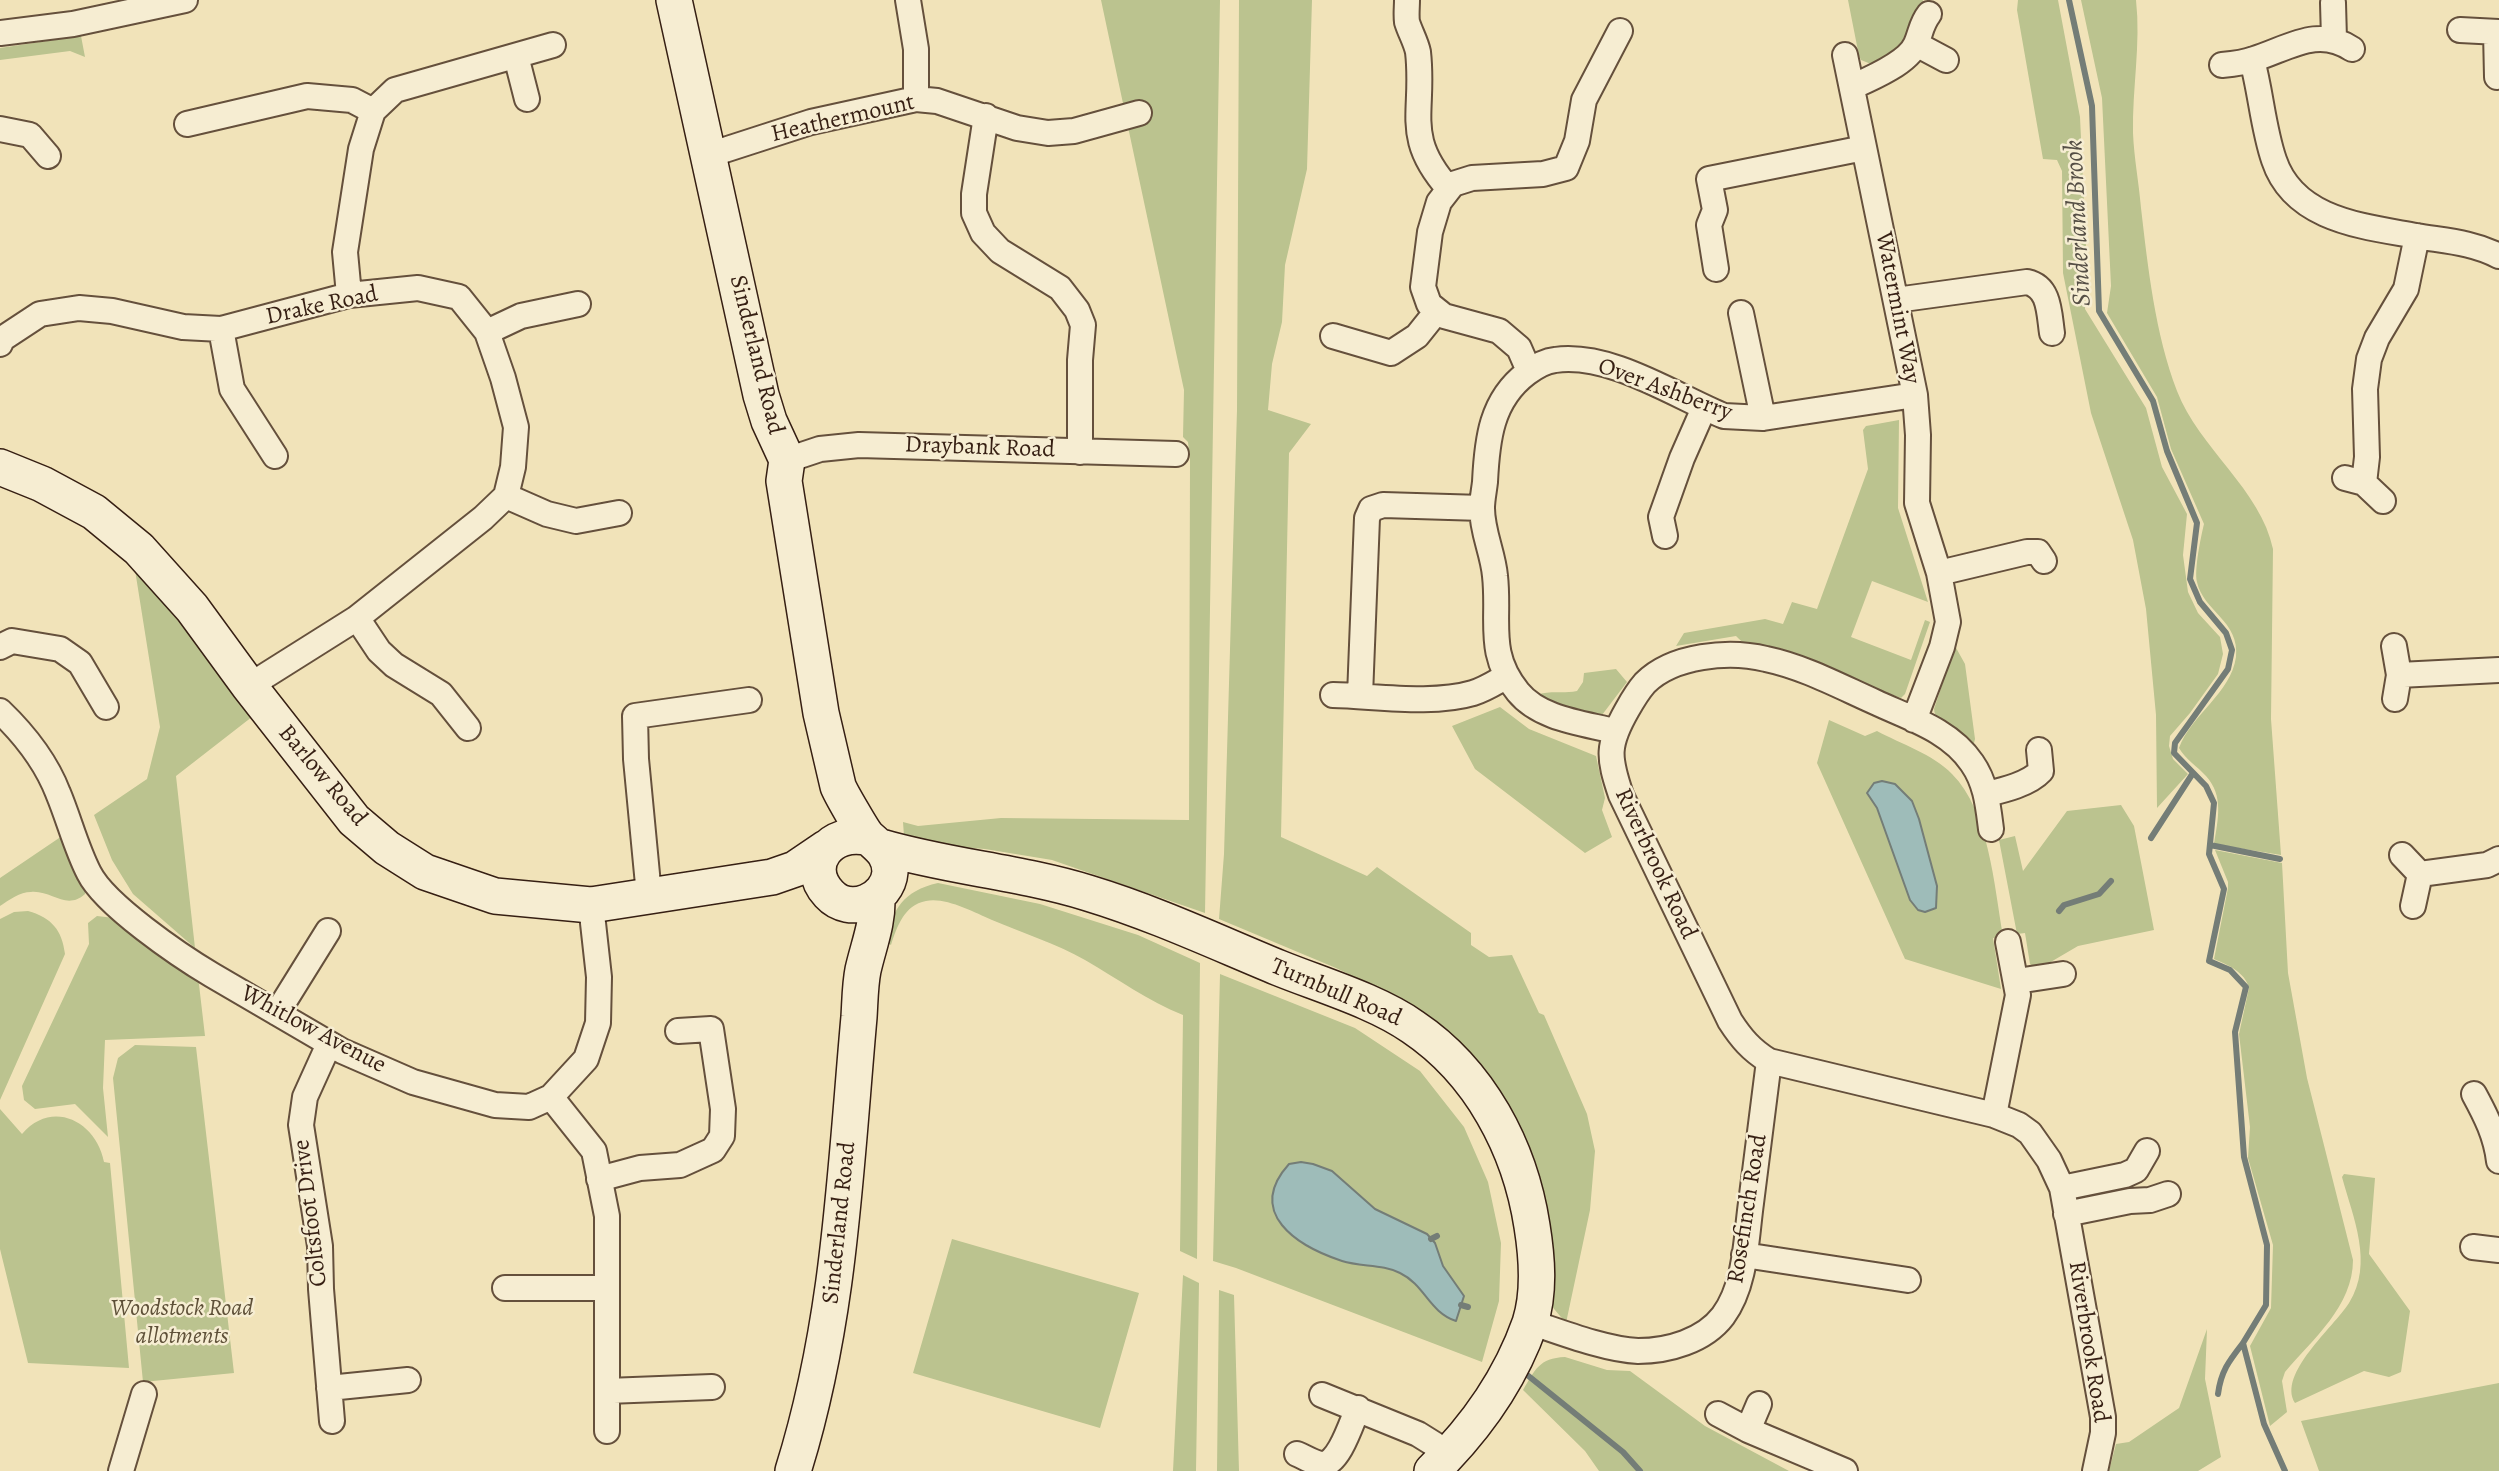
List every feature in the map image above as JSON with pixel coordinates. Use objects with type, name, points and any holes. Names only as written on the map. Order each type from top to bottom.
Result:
[{"type":"street","points":[[0,33],[83,22],[185,0]]},
{"type":"street","name":"Sinderland Road","points":[[674,0],[761,395],[769,421],[787,460],[784,481],[821,713],[840,793],[889,862],[890,873],[879,895],[875,930],[863,972],[844,1214],[829,1324],[816,1388],[793,1471]]},
{"type":"street","points":[[908,0],[916,50],[916,99]]},
{"type":"street","points":[[1407,0],[1407,20],[1418,50],[1418,131],[1424,155],[1449,189]]},
{"type":"street","points":[[2222,65],[2252,60],[2304,40],[2343,44],[2333,3]]},
{"type":"street","points":[[1852,87],[1909,54],[1929,14]]},
{"type":"street","points":[[2460,30],[2497,32],[2497,77]]},
{"type":"street","points":[[1529,371],[1519,348],[1499,331],[1444,316],[1429,304],[1423,287],[1430,232],[1439,202],[1453,184],[1472,178],[1543,174],[1566,168],[1577,141],[1584,100],[1620,31]]},
{"type":"street","points":[[1916,44],[1946,60]]},
{"type":"street","points":[[349,295],[345,253],[361,149],[373,111],[395,90],[554,45]]},
{"type":"street","name":"Watermint Way","points":[[1846,55],[1914,395],[1918,435],[1917,503],[1937,567],[1948,625],[1914,720]]},
{"type":"street","points":[[516,56],[527,99]]},
{"type":"street","points":[[2252,60],[2274,162],[2290,190],[2318,212],[2335,219],[2417,236],[2463,242],[2499,256]]},
{"type":"street","points":[[187,124],[307,96],[352,100],[373,111]]},
{"type":"street","name":"Heathermount","points":[[709,155],[811,122],[916,99],[937,101],[1017,128],[1048,133],[1074,131],[1139,113]]},
{"type":"street","points":[[986,116],[974,194],[974,213],[983,233],[1000,251],[1060,288],[1077,310],[1083,326],[1080,360],[1080,452]]},
{"type":"street","points":[[0,130],[30,135],[48,156]]},
{"type":"street","points":[[1716,269],[1709,226],[1715,210],[1709,179],[1864,148]]},
{"type":"street","points":[[2383,500],[2354,481],[2367,457],[2365,389],[2369,359],[2377,338],[2406,289],[2417,236]]},
{"type":"street","points":[[1896,300],[2027,282],[2034,284],[2046,298],[2052,333]]},
{"type":"street","name":"Drake Road","points":[[1,340],[40,314],[79,308],[112,311],[183,327],[221,329],[349,295],[418,288],[459,297],[487,332],[516,427],[513,467],[506,496]]},
{"type":"street","points":[[487,332],[521,316],[578,304]]},
{"type":"street","points":[[1333,336],[1391,353],[1417,336],[1437,311]]},
{"type":"street","points":[[1741,313],[1763,418]]},
{"type":"street","points":[[221,329],[232,389],[275,457]]},
{"type":"street","name":"Over Ashberry","points":[[1614,731],[1534,707],[1519,693],[1507,676],[1497,652],[1494,636],[1497,591],[1482,508],[1491,423],[1513,384],[1529,371],[1554,360],[1594,362],[1622,370],[1724,416],[1763,418],[1914,395]]},
{"type":"street","points":[[1665,536],[1661,517],[1682,458],[1704,408]]},
{"type":"street","name":"Draybank Road","points":[[787,460],[820,449],[859,444],[1176,454]]},
{"type":"street","name":"Barlow Road","points":[[0,467],[42,484],[94,512],[139,549],[192,608],[354,820],[387,848],[425,872],[495,896],[591,905],[772,877],[795,869],[830,845]]},
{"type":"street","points":[[249,686],[357,618],[483,518],[506,496],[547,514],[576,521],[619,513]]},
{"type":"street","points":[[1360,695],[1367,518],[1371,509],[1383,505],[1482,508]]},
{"type":"street","points":[[1937,567],[2027,552],[2038,552],[2044,561]]},
{"type":"street","points":[[357,618],[379,651],[394,665],[441,694],[468,728]]},
{"type":"street","points":[[0,646],[12,641],[60,649],[80,663],[106,707]]},
{"type":"street","points":[[2394,646],[2397,687],[2499,670]]},
{"type":"street","name":"Riverbrook Road","points":[[1991,829],[1987,794],[1979,774],[1971,761],[1942,733],[1819,676],[1763,658],[1699,658],[1674,666],[1645,683],[1614,731],[1611,761],[1620,795],[1730,1021],[1748,1046],[1769,1061],[1994,1115],[2031,1133],[2049,1160],[2062,1188],[2103,1417],[2103,1433],[2095,1471]]},
{"type":"street","points":[[1333,695],[1439,699],[1473,693],[1507,676]]},
{"type":"street","points":[[649,895],[636,759],[635,716],[749,701]]},
{"type":"street","name":"Whitlow Avenue","points":[[0,711],[36,751],[57,790],[89,875],[120,909],[192,963],[329,1044],[413,1082],[495,1105],[529,1107],[551,1097]]},
{"type":"street","points":[[1987,794],[2016,786],[2035,777],[2041,771],[2039,750]]},
{"type":"street","name":"Sinderland Road","points":[[840,793],[830,845],[820,863],[819,874],[853,934],[863,972]]},
{"type":"street","points":[[830,845],[848,835],[875,842]]},
{"type":"street","name":"Turnbull Road","points":[[875,842],[951,865],[1086,892],[1151,913],[1278,968],[1363,1001],[1412,1026],[1442,1049],[1472,1082],[1505,1136],[1523,1179],[1537,1258],[1536,1287],[1530,1322],[1488,1408],[1441,1463],[1418,1434],[1322,1395]]},
{"type":"street","points":[[2402,855],[2420,874]]},
{"type":"street","points":[[2420,874],[2487,865],[2499,859]]},
{"type":"street","name":"Turnbull Road","points":[[879,895],[914,870],[951,865]]},
{"type":"street","points":[[2413,906],[2420,874]]},
{"type":"street","name":"Barlow Road","points":[[772,877],[805,883],[832,897]]},
{"type":"street","points":[[832,897],[851,905],[863,904],[879,895]]},
{"type":"street","points":[[591,905],[599,977],[598,1023],[586,1059],[551,1097],[594,1151],[607,1216],[607,1431]]},
{"type":"street","points":[[277,1013],[327,931]]},
{"type":"street","points":[[1994,1115],[2018,995],[2018,981],[2008,942]]},
{"type":"street","points":[[2018,981],[2063,974]]},
{"type":"street","points":[[599,1179],[640,1168],[680,1165],[713,1150],[722,1136],[723,1109],[711,1029],[678,1031]]},
{"type":"street","name":"Coltsfoot Drive","points":[[329,1044],[305,1097],[301,1125],[320,1246],[332,1422]]},
{"type":"street","name":"Rosefinch Road","points":[[1530,1322],[1580,1339],[1634,1351],[1656,1350],[1695,1339],[1723,1317],[1731,1301],[1744,1255],[1769,1061]]},
{"type":"street","points":[[2474,1094],[2495,1121],[2499,1161]]},
{"type":"street","points":[[2062,1188],[2136,1170],[2147,1150]]},
{"type":"street","points":[[2066,1214],[2130,1200],[2151,1200],[2168,1194]]},
{"type":"street","points":[[2473,1247],[2499,1250]]},
{"type":"street","points":[[1744,1255],[1908,1280]]},
{"type":"street","points":[[505,1288],[606,1288]]},
{"type":"street","points":[[328,1388],[408,1380]]},
{"type":"street","points":[[607,1391],[712,1387]]},
{"type":"street","points":[[121,1471],[144,1394]]},
{"type":"street","points":[[1748,1430],[1759,1404]]},
{"type":"street","points":[[1297,1454],[1321,1464],[1330,1462],[1337,1455],[1358,1408]]},
{"type":"street","points":[[1718,1414],[1748,1430],[1845,1471]]},
{"type":"green space","points":[[1101,0],[1220,0],[1205,913],[1052,860],[985,849],[920,844],[904,836],[903,822],[918,826],[1001,818],[1189,820],[1190,460],[1188,442],[1183,437],[1184,390]]},
{"type":"green space","points":[[1239,0],[1312,0],[1307,169],[1285,265],[1282,322],[1272,364],[1268,410],[1311,424],[1289,453],[1281,837],[1367,876],[1377,867],[1471,933],[1471,945],[1489,957],[1512,955],[1539,1013],[1544,1015],[1587,1114],[1595,1151],[1590,1210],[1566,1323],[1549,1303],[1543,1201],[1526,1140],[1486,1073],[1418,1008],[1336,968],[1219,919],[1224,854],[1237,410]]},
{"type":"green space","points":[[1848,0],[1923,0],[1908,45],[1871,64],[1861,60]]},
{"type":"green space","points":[[2018,0],[2058,0],[2080,117],[2086,247],[2085,309],[2146,408],[2162,467],[2187,514],[2183,555],[2188,592],[2198,613],[2220,637],[2223,654],[2218,674],[2170,736],[2169,746],[2173,759],[2188,774],[2157,808],[2156,715],[2146,609],[2133,540],[2091,413],[2063,273],[2062,171],[2057,160],[2043,159],[2017,10]]},
{"type":"green space","points":[[2081,0],[2136,0],[2138,33],[2134,142],[2150,277],[2163,346],[2177,391],[2187,412],[2256,507],[2273,549],[2271,719],[2281,855],[2214,844],[2218,808],[2215,792],[2206,776],[2179,748],[2192,725],[2227,682],[2233,670],[2236,645],[2227,625],[2206,601],[2197,582],[2197,562],[2204,524],[2171,449],[2157,397],[2107,313],[2111,286],[2102,98]]},
{"type":"green space","points":[[81,36],[85,57],[70,51],[0,60],[0,48]]},
{"type":"green space","points":[[1899,420],[1898,508],[1928,602],[1872,581],[1851,637],[1911,660],[1925,620],[1930,622],[1905,694],[1901,698],[1825,670],[1780,648],[1756,649],[1736,636],[1676,646],[1684,633],[1765,619],[1783,624],[1792,602],[1817,609],[1868,469],[1863,430],[1866,426]]},
{"type":"green space","points":[[135,570],[257,713],[176,776],[195,948],[133,894],[112,860],[94,815],[147,779],[160,727]]},
{"type":"green space","points":[[1955,646],[1965,664],[1975,739],[1973,747],[1943,726],[1935,715],[1934,709]]},
{"type":"green space","points":[[1616,669],[1627,682],[1602,715],[1567,711],[1536,695],[1577,691],[1583,682],[1584,673]]},
{"type":"green space","points":[[1500,707],[1529,729],[1596,756],[1605,798],[1602,810],[1612,837],[1585,853],[1475,769],[1452,726]]},
{"type":"green space","points":[[1829,720],[1865,736],[1877,731],[1916,750],[1944,767],[1964,789],[1982,828],[1993,872],[2003,936],[1993,938],[2001,989],[1905,959],[1817,763]]},
{"type":"green space","points":[[2121,805],[2134,826],[2154,930],[2078,946],[2035,968],[2030,964],[2025,933],[2017,934],[1999,840],[2015,836],[2023,871],[2067,811]]},
{"type":"green space","points":[[65,834],[85,884],[85,894],[72,901],[39,892],[27,892],[0,906],[0,878]]},
{"type":"green space","points":[[2215,850],[2282,863],[2288,973],[2307,1078],[2353,1260],[2351,1277],[2339,1307],[2285,1372],[2282,1381],[2287,1412],[2270,1426],[2250,1346],[2271,1308],[2273,1245],[2248,1158],[2250,1127],[2239,1034],[2249,988],[2240,973],[2214,959],[2228,888]]},
{"type":"green space","points":[[938,883],[1040,904],[1138,935],[1200,963],[1197,1259],[1180,1251],[1183,1015],[1074,954],[951,903],[934,900],[918,903],[903,918],[891,945],[885,941],[901,903],[916,891]]},
{"type":"green space","points":[[28,911],[43,917],[54,926],[61,938],[65,954],[0,1100],[0,919],[14,912]]},
{"type":"green space","points":[[97,916],[114,918],[198,976],[205,1036],[105,1040],[103,1088],[108,1137],[75,1104],[35,1109],[24,1100],[22,1086],[89,944],[88,923]]},
{"type":"green space","points":[[1220,974],[1355,1028],[1420,1071],[1464,1127],[1488,1182],[1501,1243],[1499,1301],[1482,1362],[1213,1261]]},
{"type":"green space","name":"Woodstock Road allotments","points":[[135,1045],[196,1047],[234,1373],[143,1382],[113,1078],[118,1058]]},
{"type":"green space","points":[[0,1109],[22,1134],[34,1123],[46,1118],[71,1120],[92,1135],[104,1162],[110,1163],[129,1368],[28,1363],[0,1249]]},
{"type":"green space","points":[[2344,1174],[2375,1178],[2369,1254],[2410,1311],[2401,1372],[2389,1377],[2364,1371],[2295,1403],[2292,1391],[2300,1365],[2349,1303],[2360,1272],[2359,1240],[2342,1177]]},
{"type":"green space","points":[[952,1239],[1139,1293],[1100,1428],[913,1373]]},
{"type":"green space","points":[[1183,1275],[1199,1283],[1196,1471],[1173,1471]]},
{"type":"green space","points":[[1219,1290],[1234,1295],[1239,1471],[1217,1471]]},
{"type":"green space","points":[[2207,1329],[2205,1379],[2221,1457],[2198,1471],[2109,1471],[2116,1444],[2129,1442],[2179,1408]]},
{"type":"green space","points":[[1565,1357],[1607,1370],[1630,1371],[1705,1426],[1789,1471],[1599,1471],[1585,1451],[1523,1390],[1539,1366],[1549,1360]]},
{"type":"green space","points":[[2499,1383],[2499,1471],[2319,1471],[2301,1421]]},
{"type":"water","points":[[1882,781],[1895,784],[1912,801],[1937,886],[1936,908],[1925,912],[1918,910],[1910,900],[1877,808],[1867,793],[1874,783]]},
{"type":"water","points":[[1301,1162],[1332,1171],[1375,1209],[1427,1234],[1435,1243],[1443,1266],[1464,1296],[1456,1321],[1439,1311],[1416,1284],[1400,1273],[1386,1268],[1349,1263],[1325,1255],[1294,1237],[1282,1225],[1272,1198],[1277,1182],[1289,1164]]},
{"type":"waterway","name":"Sinderland Brook","points":[[2069,0],[2092,106],[2099,311],[2153,401],[2167,451],[2197,523],[2190,579],[2200,602],[2226,633],[2232,650],[2228,669],[2175,743],[2174,753],[2206,786],[2214,803],[2209,854],[2224,889],[2209,961],[2230,970],[2246,987],[2235,1032],[2244,1157],[2267,1245],[2266,1305],[2243,1343],[2264,1424],[2285,1471]]},
{"type":"waterway","points":[[2151,838],[2193,773]]},
{"type":"waterway","points":[[2210,845],[2280,859]]},
{"type":"waterway","points":[[2059,911],[2064,905],[2099,894],[2111,881]]},
{"type":"waterway","points":[[1431,1239],[1437,1236]]},
{"type":"waterway","points":[[1461,1305],[1468,1307]]},
{"type":"waterway","points":[[2218,1394],[2226,1367],[2243,1343]]},
{"type":"waterway","points":[[1526,1374],[1623,1452],[1640,1471]]}]
